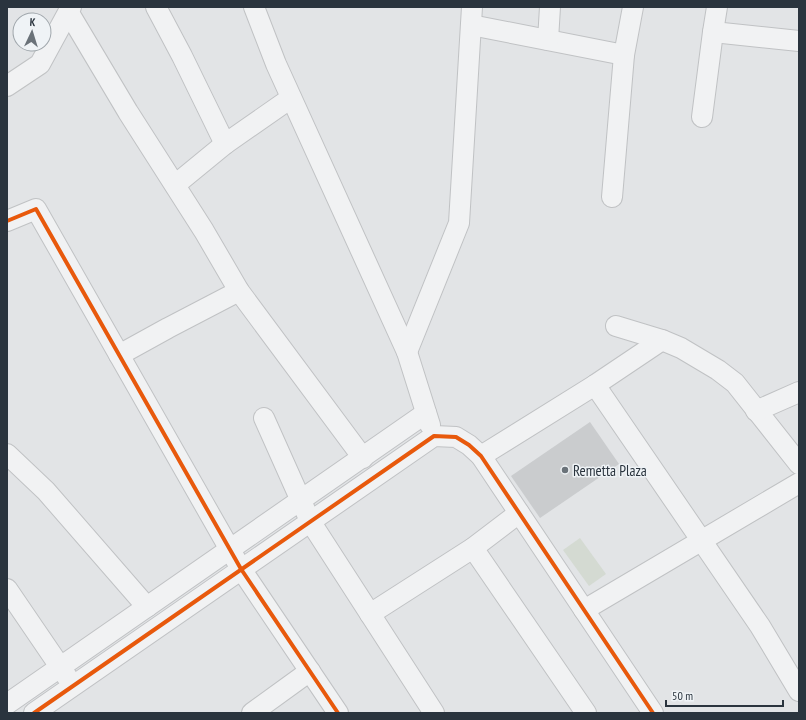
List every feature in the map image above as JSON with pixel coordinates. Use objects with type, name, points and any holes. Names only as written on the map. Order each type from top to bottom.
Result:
[{"type":"street","points":[[156,7],[225,144]]},
{"type":"street","points":[[254,7],[291,98],[407,352],[434,436]]},
{"type":"street","points":[[548,40],[550,7]]},
{"type":"street","points":[[612,197],[624,55],[633,7]]},
{"type":"street","points":[[702,117],[712,32],[717,7]]},
{"type":"street","points":[[7,86],[40,64],[70,10]]},
{"type":"street","points":[[70,10],[128,112],[175,185],[239,291],[363,458]]},
{"type":"street","points":[[407,352],[459,223],[471,16],[548,40],[624,55]]},
{"type":"street","points":[[712,32],[799,41]]},
{"type":"street","points":[[175,185],[225,144],[291,98]]},
{"type":"street","points":[[7,221],[36,209],[241,569],[338,713]]},
{"type":"street","points":[[120,355],[239,291]]},
{"type":"street","points":[[616,326],[662,340],[681,348],[718,370],[735,383],[799,464]]},
{"type":"street","points":[[481,456],[595,385],[662,340]]},
{"type":"street","points":[[595,385],[760,626],[799,691]]},
{"type":"street","points":[[756,411],[799,392]]},
{"type":"street","points":[[7,704],[426,413]]},
{"type":"street","points":[[264,418],[310,521],[434,713]]},
{"type":"street","points":[[34,713],[434,436],[456,437],[469,445],[481,456],[653,713]]},
{"type":"street","points":[[7,454],[46,491],[147,607]]},
{"type":"street","points":[[584,610],[799,483]]},
{"type":"street","points":[[370,614],[473,548],[519,513]]},
{"type":"street","points":[[473,548],[586,713]]},
{"type":"street","points":[[7,589],[72,686]]},
{"type":"street","points":[[252,713],[310,672]]},
{"type":"shaded area","points":[[580,538],[606,574],[589,586],[563,550]]},
{"type":"building","name":"Remetta Plaza","points":[[590,422],[619,464],[540,518],[511,476]]},
{"type":"cycle path","points":[[7,221],[36,209],[241,569],[338,713]]},
{"type":"cycle path","points":[[34,713],[434,436],[456,437],[469,445],[481,456],[653,713]]},
{"type":"place","name":"Remetta Plaza","points":[[565,470]]}]
